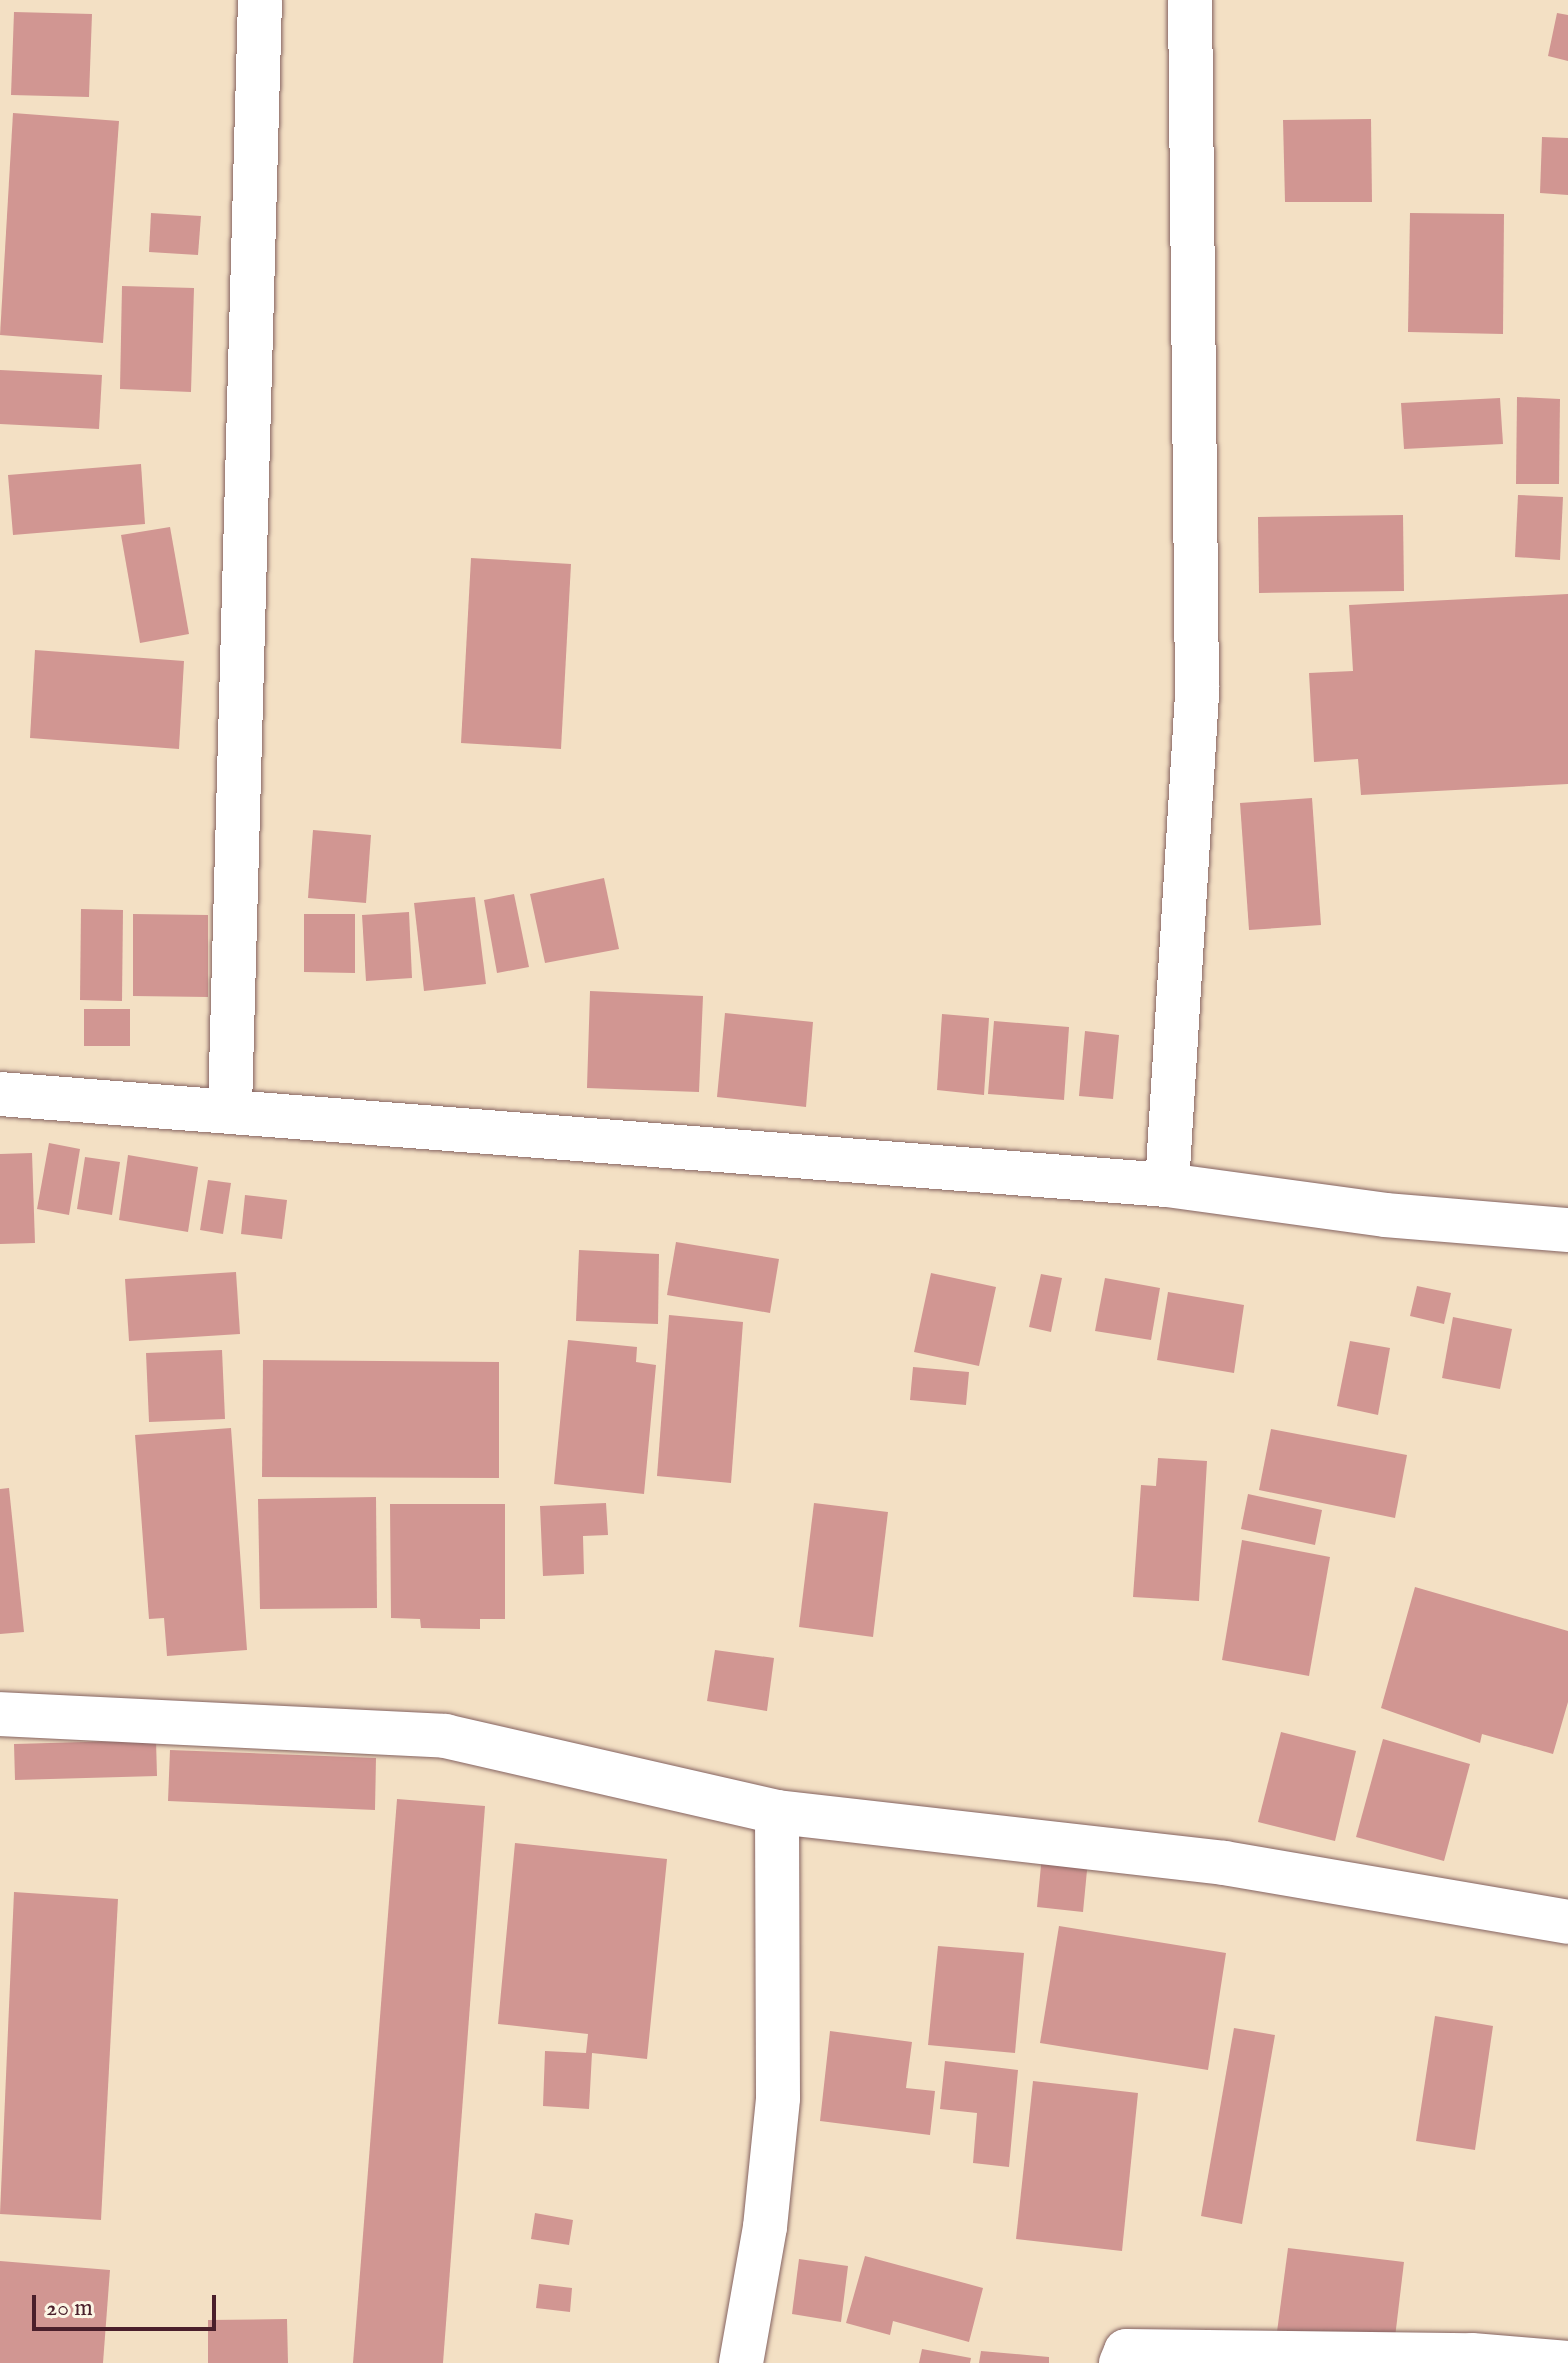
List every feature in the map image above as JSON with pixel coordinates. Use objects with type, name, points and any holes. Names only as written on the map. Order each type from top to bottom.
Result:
[{"type":"street","points":[[230,1108],[260,0]]},
{"type":"street","points":[[1167,1185],[1197,690],[1190,0]]},
{"type":"street","points":[[0,1094],[230,1108],[1167,1185],[1385,1215],[1568,1230]]},
{"type":"street","points":[[0,1714],[445,1736],[777,1812],[1224,1863],[1568,1922]]},
{"type":"street","points":[[741,2363],[765,2227],[778,2098],[777,1812]]},
{"type":"street","points":[[1121,2363],[1126,2351],[1472,2355],[1568,2363]]},
{"type":"building","points":[[14,12],[92,14],[89,97],[11,95]]},
{"type":"building","points":[[1557,13],[1568,15],[1568,61],[1548,56]]},
{"type":"building","points":[[13,113],[119,121],[103,343],[0,335]]},
{"type":"building","points":[[1371,119],[1372,202],[1285,202],[1283,120]]},
{"type":"building","points":[[1542,137],[1568,138],[1568,195],[1540,193]]},
{"type":"building","points":[[151,213],[201,216],[198,255],[149,252]]},
{"type":"building","points":[[1410,213],[1504,214],[1503,334],[1408,332]]},
{"type":"building","points":[[122,286],[194,288],[191,392],[120,389]]},
{"type":"building","points":[[0,370],[102,375],[99,429],[0,424]]},
{"type":"building","points":[[1517,397],[1560,399],[1559,484],[1516,484]]},
{"type":"building","points":[[1500,398],[1503,444],[1404,449],[1401,403]]},
{"type":"building","points":[[141,464],[145,524],[13,535],[8,475]]},
{"type":"building","points":[[1518,495],[1563,497],[1560,560],[1515,557]]},
{"type":"building","points":[[1403,515],[1404,591],[1259,593],[1258,517]]},
{"type":"building","points":[[170,527],[189,634],[140,643],[121,535]]},
{"type":"building","points":[[471,558],[571,564],[561,749],[461,743]]},
{"type":"building","points":[[1568,594],[1568,784],[1361,795],[1358,759],[1314,762],[1309,673],[1353,671],[1349,605]]},
{"type":"building","points":[[35,650],[184,661],[179,749],[30,738]]},
{"type":"building","points":[[1312,798],[1321,925],[1249,930],[1240,803]]},
{"type":"building","points":[[313,830],[371,835],[366,903],[308,898]]},
{"type":"building","points":[[604,878],[619,949],[545,963],[530,894]]},
{"type":"building","points":[[514,894],[529,967],[497,973],[484,900]]},
{"type":"building","points":[[475,897],[486,984],[424,991],[414,903]]},
{"type":"building","points":[[81,909],[123,910],[122,1001],[80,1000]]},
{"type":"building","points":[[409,912],[412,978],[366,981],[362,915]]},
{"type":"building","points":[[133,914],[208,915],[208,997],[133,996]]},
{"type":"building","points":[[304,914],[355,914],[355,973],[304,972]]},
{"type":"building","points":[[590,991],[703,996],[699,1092],[587,1088]]},
{"type":"building","points":[[84,1009],[130,1009],[130,1046],[84,1046]]},
{"type":"building","points":[[725,1013],[813,1022],[806,1107],[717,1097]]},
{"type":"building","points":[[942,1014],[989,1018],[984,1095],[937,1090]]},
{"type":"building","points":[[994,1021],[1069,1027],[1064,1100],[988,1094]]},
{"type":"building","points":[[1085,1031],[1119,1035],[1113,1099],[1079,1096]]},
{"type":"building","points":[[49,1143],[80,1149],[69,1215],[37,1209]]},
{"type":"building","points":[[32,1153],[35,1243],[0,1244],[0,1154]]},
{"type":"building","points":[[128,1155],[198,1167],[188,1232],[119,1220]]},
{"type":"building","points":[[85,1157],[120,1162],[112,1215],[77,1209]]},
{"type":"building","points":[[208,1180],[231,1183],[223,1234],[200,1230]]},
{"type":"building","points":[[245,1195],[287,1200],[282,1239],[241,1234]]},
{"type":"building","points":[[676,1242],[779,1259],[770,1313],[667,1295]]},
{"type":"building","points":[[579,1250],[659,1254],[658,1324],[576,1321]]},
{"type":"building","points":[[236,1272],[240,1334],[129,1341],[125,1279]]},
{"type":"building","points":[[931,1273],[996,1287],[979,1366],[914,1352]]},
{"type":"building","points":[[1041,1274],[1062,1278],[1051,1332],[1029,1327]]},
{"type":"building","points":[[1105,1278],[1160,1288],[1151,1340],[1095,1331]]},
{"type":"building","points":[[1417,1286],[1451,1293],[1444,1324],[1410,1316]]},
{"type":"building","points":[[1168,1292],[1244,1305],[1234,1373],[1157,1360]]},
{"type":"building","points":[[669,1315],[743,1322],[731,1483],[657,1476]]},
{"type":"building","points":[[1453,1317],[1512,1329],[1500,1389],[1442,1378]]},
{"type":"building","points":[[568,1340],[637,1347],[636,1362],[656,1365],[644,1494],[554,1484]]},
{"type":"building","points":[[1350,1341],[1390,1348],[1378,1415],[1337,1406]]},
{"type":"building","points":[[222,1350],[225,1419],[149,1422],[146,1353]]},
{"type":"building","points":[[263,1360],[499,1362],[499,1478],[262,1477]]},
{"type":"building","points":[[913,1367],[969,1372],[966,1405],[910,1400]]},
{"type":"building","points":[[231,1428],[247,1650],[167,1656],[164,1618],[149,1619],[135,1435]]},
{"type":"building","points":[[1271,1429],[1407,1455],[1395,1518],[1259,1490]]},
{"type":"building","points":[[1158,1458],[1207,1461],[1199,1601],[1133,1597],[1141,1485],[1156,1486]]},
{"type":"building","points":[[9,1488],[24,1632],[0,1634],[0,1489]]},
{"type":"building","points":[[1248,1494],[1322,1510],[1315,1545],[1241,1529]]},
{"type":"building","points":[[376,1497],[377,1608],[260,1609],[258,1499]]},
{"type":"building","points":[[606,1503],[608,1535],[583,1536],[584,1574],[543,1576],[540,1506]]},
{"type":"building","points":[[814,1503],[888,1512],[873,1637],[799,1627]]},
{"type":"building","points":[[390,1504],[505,1504],[505,1619],[480,1619],[480,1629],[421,1628],[420,1619],[391,1618]]},
{"type":"building","points":[[1242,1540],[1330,1557],[1309,1676],[1222,1660]]},
{"type":"building","points":[[1415,1587],[1568,1631],[1568,1702],[1553,1754],[1482,1734],[1480,1743],[1381,1708]]},
{"type":"building","points":[[715,1650],[774,1658],[767,1711],[707,1701]]},
{"type":"building","points":[[1281,1732],[1356,1751],[1335,1841],[1258,1822]]},
{"type":"building","points":[[1383,1739],[1470,1764],[1444,1861],[1356,1837]]},
{"type":"building","points":[[156,1740],[157,1776],[15,1780],[14,1744]]},
{"type":"building","points":[[170,1750],[376,1758],[375,1810],[168,1801]]},
{"type":"building","points":[[397,1799],[485,1806],[443,2363],[353,2363]]},
{"type":"building","points":[[515,1843],[667,1859],[647,2059],[592,2053],[589,2109],[543,2106],[545,2051],[586,2053],[588,2034],[498,2024]]},
{"type":"building","points":[[1042,1855],[1088,1860],[1083,1912],[1037,1907]]},
{"type":"building","points":[[14,1892],[118,1899],[101,2220],[0,2214]]},
{"type":"building","points":[[1059,1926],[1226,1953],[1208,2070],[1040,2043]]},
{"type":"building","points":[[938,1946],[1024,1953],[1015,2053],[928,2045]]},
{"type":"building","points":[[1435,2016],[1493,2026],[1475,2150],[1416,2141]]},
{"type":"building","points":[[1234,2028],[1275,2035],[1242,2224],[1201,2216]]},
{"type":"building","points":[[830,2031],[912,2042],[906,2088],[935,2091],[930,2135],[820,2121]]},
{"type":"building","points":[[945,2061],[1018,2070],[1009,2167],[973,2163],[977,2113],[940,2109]]},
{"type":"building","points":[[1033,2081],[1138,2093],[1122,2251],[1016,2239]]},
{"type":"building","points":[[535,2213],[573,2220],[569,2245],[531,2239]]},
{"type":"building","points":[[1288,2248],[1404,2262],[1394,2346],[1277,2332]]},
{"type":"building","points":[[865,2256],[983,2288],[969,2342],[893,2321],[890,2335],[846,2323]]},
{"type":"building","points":[[799,2259],[848,2266],[841,2322],[792,2314]]},
{"type":"building","points":[[0,2261],[110,2270],[103,2363],[0,2363]]},
{"type":"building","points":[[539,2284],[572,2288],[570,2312],[536,2308]]},
{"type":"building","points":[[287,2319],[288,2363],[208,2363],[208,2320]]},
{"type":"building","points":[[922,2349],[971,2358],[970,2363],[919,2363]]},
{"type":"building","points":[[981,2351],[1049,2357],[1049,2363],[979,2363]]}]
